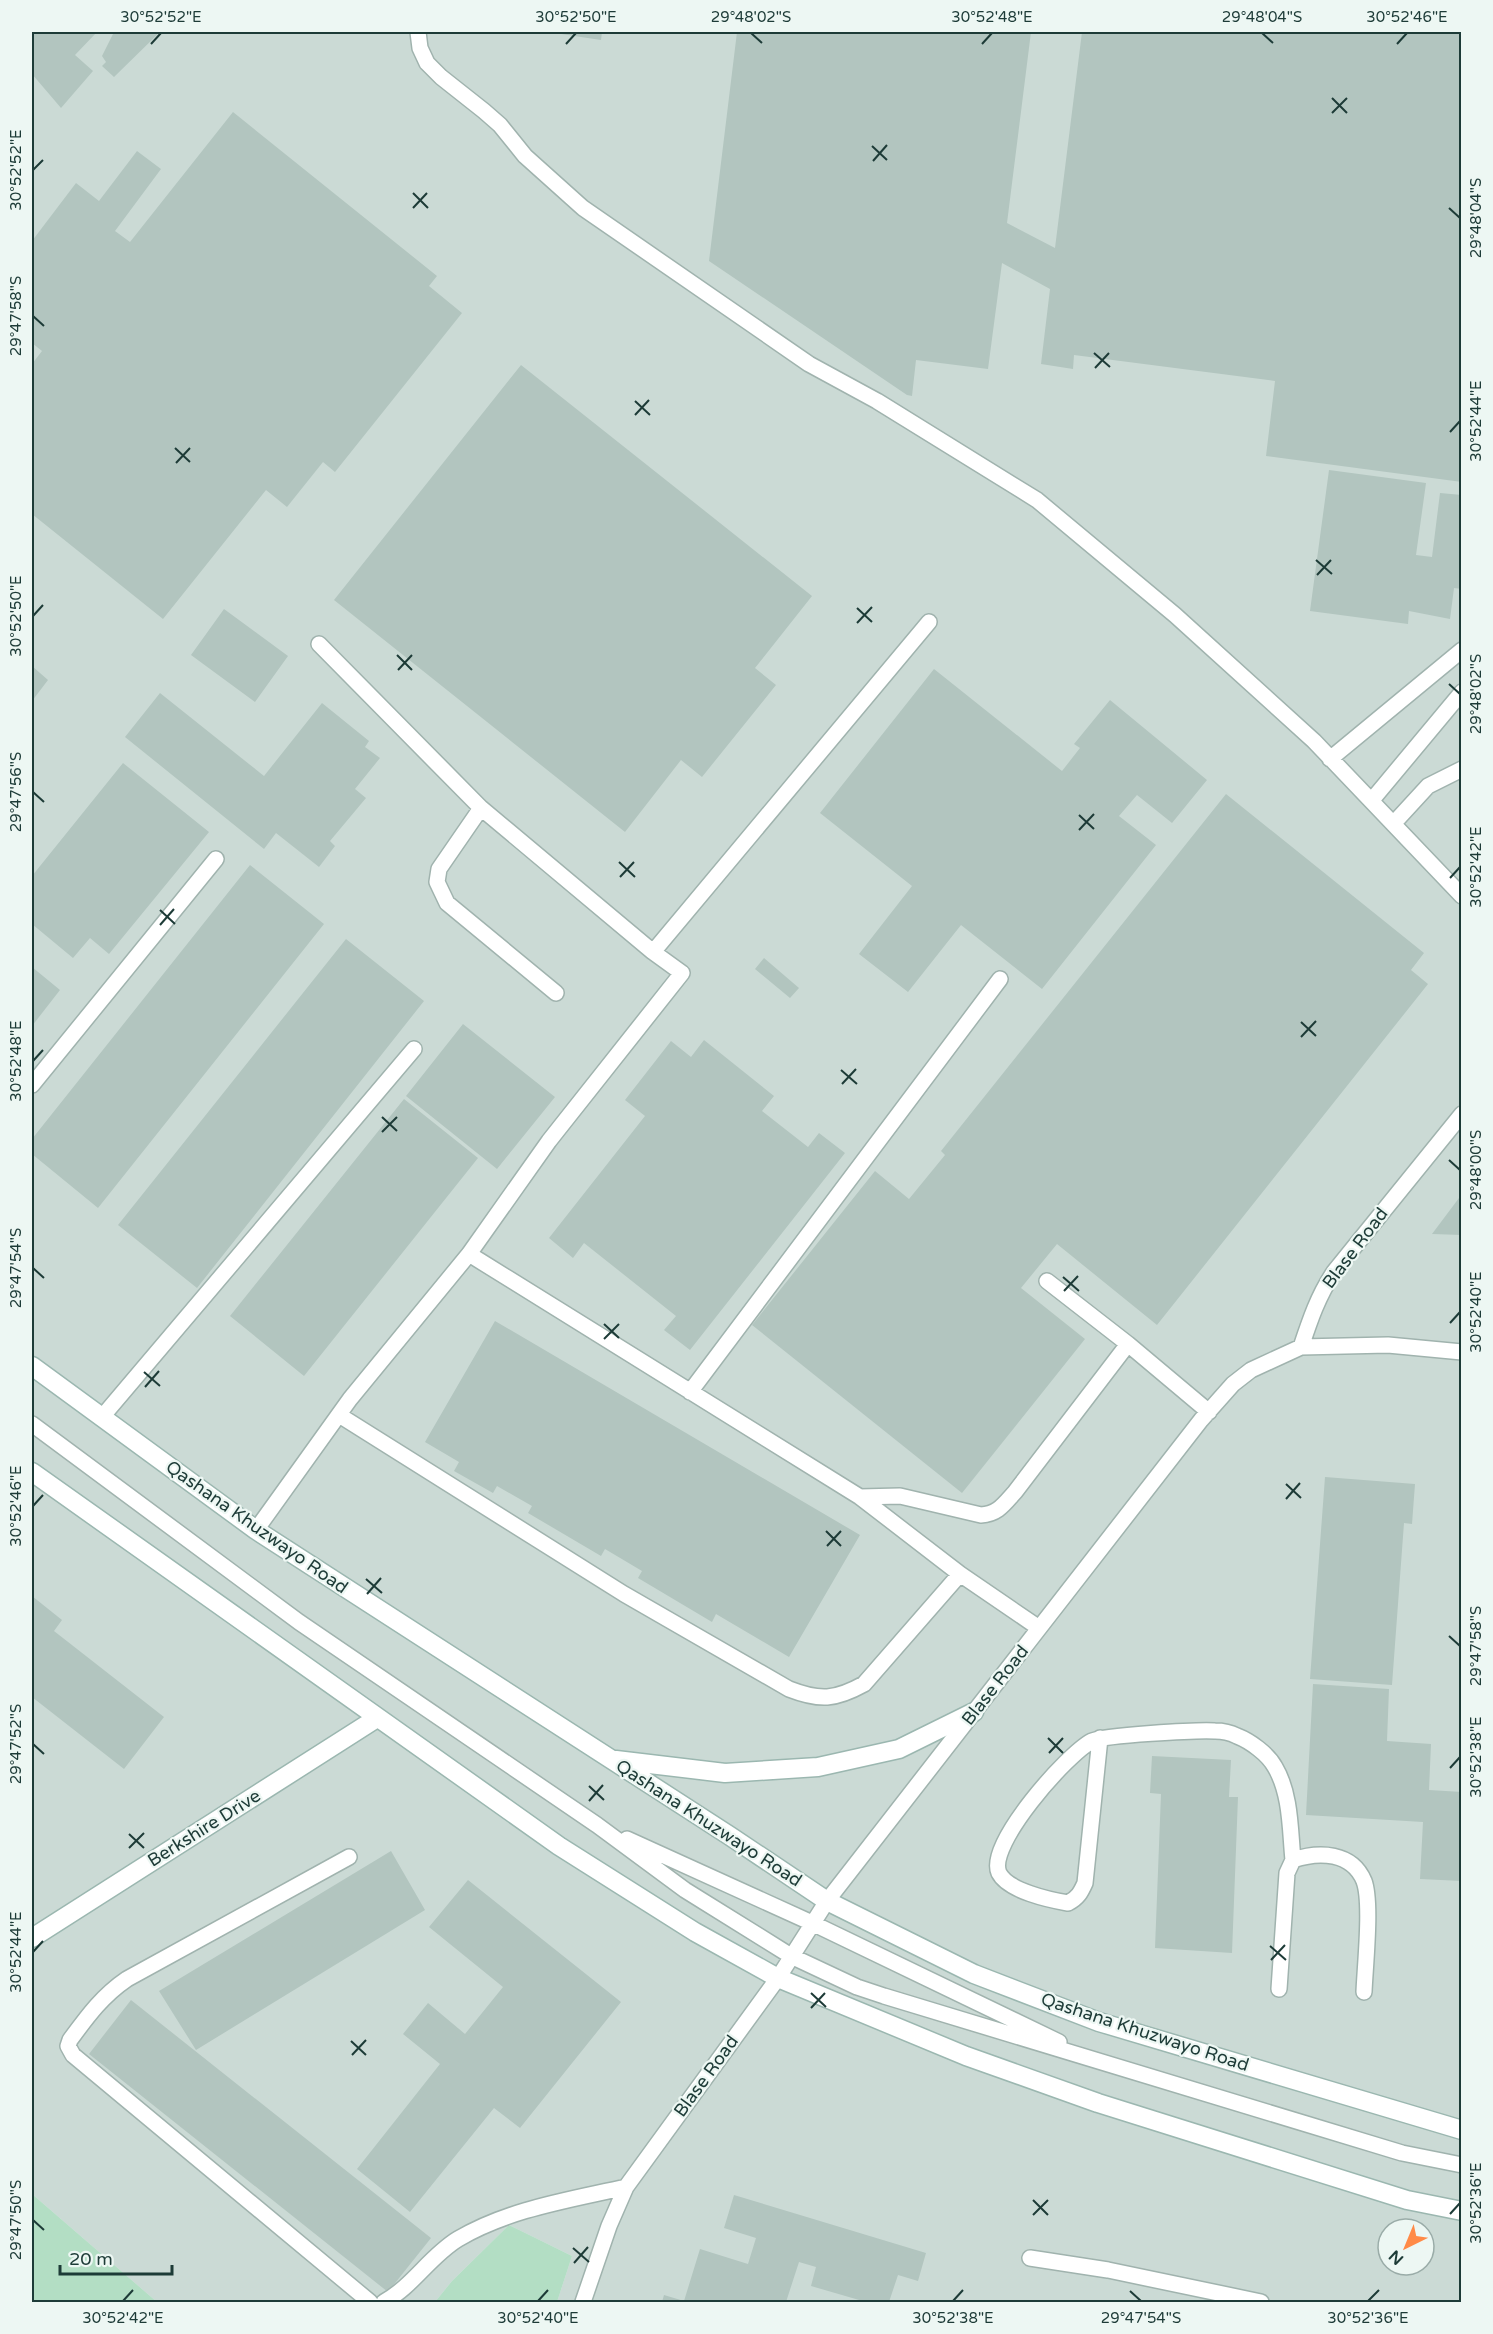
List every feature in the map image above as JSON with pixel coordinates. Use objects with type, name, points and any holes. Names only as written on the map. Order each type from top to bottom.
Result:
[{"type":"main road","name":"Qashana Khuzwayo Road","points":[[32,1366],[256,1530],[827,1901],[974,1974],[1099,2022],[1461,2130]]},
{"type":"main road","points":[[32,1472],[559,1846],[695,1932],[778,1978],[966,2056],[1098,2103],[1407,2200],[1461,2211]]},
{"type":"main road","points":[[611,1759],[726,1773],[818,1767],[899,1749],[974,1712]]},
{"type":"main road","name":"Berkshire Drive","points":[[32,1938],[377,1718]]},
{"type":"lane","points":[[418,32],[420,48],[427,63],[500,125],[525,156],[583,208],[809,364],[887,406],[1037,500],[1175,615],[1314,741],[1461,896]]},
{"type":"lane","points":[[653,952],[930,622]]},
{"type":"lane","points":[[256,1530],[339,1414],[470,1254],[549,1141],[682,973],[653,952],[481,808],[319,644]]},
{"type":"lane","points":[[1330,759],[1461,650]]},
{"type":"lane","points":[[1372,800],[1461,693]]},
{"type":"lane","points":[[1394,823],[1428,786],[1461,769]]},
{"type":"lane","points":[[481,808],[439,869],[437,882],[447,903],[556,993]]},
{"type":"lane","points":[[32,1084],[216,859]]},
{"type":"lane","points":[[690,1392],[1000,979]]},
{"type":"lane","points":[[102,1417],[414,1049]]},
{"type":"lane","name":"Blase Road","points":[[583,2302],[626,2187],[778,1978],[827,1901],[1209,1412],[1233,1384],[1251,1370],[1301,1347],[1313,1311],[1334,1272],[1461,1114]]},
{"type":"lane","points":[[470,1254],[860,1497],[960,1574],[1039,1628]]},
{"type":"lane","points":[[1047,1281],[1128,1344],[1209,1412]]},
{"type":"lane","points":[[860,1497],[900,1497],[981,1515],[993,1514],[1015,1492],[1128,1344]]},
{"type":"lane","points":[[1301,1347],[1388,1345],[1461,1352]]},
{"type":"lane","points":[[339,1414],[624,1594],[789,1689],[811,1697],[844,1695],[864,1684],[960,1574]]},
{"type":"lane","points":[[32,1424],[298,1622],[597,1825],[685,1890],[791,1956],[866,1990],[1402,2153],[1461,2165]]},
{"type":"lane","points":[[1100,1738],[1085,1883],[1077,1898],[1068,1903],[1036,1896],[1013,1886],[1002,1878],[997,1858],[1004,1841],[1036,1796],[1071,1756],[1100,1738],[1215,1731],[1236,1735],[1253,1744],[1274,1765],[1287,1798],[1293,1860],[1287,1873],[1279,1989]]},
{"type":"lane","points":[[597,1825],[812,1923],[1105,2064]]},
{"type":"lane","points":[[1293,1860],[1304,1856],[1334,1855],[1345,1859],[1358,1869],[1367,1891],[1364,1992]]},
{"type":"lane","points":[[349,1857],[118,1986],[94,2007],[68,2046],[73,2055],[370,2302]]},
{"type":"lane","points":[[384,2302],[396,2296],[442,2251],[458,2239],[523,2211],[626,2187]]},
{"type":"lane","points":[[1030,2258],[1108,2270],[1261,2302]]},
{"type":"shaded area","points":[[32,32],[1461,32],[1461,2302],[557,2302],[572,2256],[509,2225],[452,2281],[435,2302],[157,2302],[32,2194]]},
{"type":"green space","points":[[32,2194],[157,2302],[32,2302]]},
{"type":"green space","points":[[509,2225],[572,2256],[557,2302],[435,2302],[452,2281]]},
{"type":"building","points":[[32,32],[97,32],[75,55],[93,71],[61,108],[32,74]]},
{"type":"building","points":[[114,32],[160,32],[114,77],[102,66],[106,62],[102,56]]},
{"type":"building","points":[[548,32],[602,32],[601,40]]},
{"type":"building","points":[[737,32],[1031,32],[1007,223],[1055,248],[1082,32],[1462,32],[1462,482],[1266,456],[1275,381],[1074,355],[1073,369],[1041,364],[1050,289],[1002,263],[988,369],[916,360],[912,396],[907,395],[709,261]]},
{"type":"building","points":[[233,112],[437,276],[429,286],[462,313],[335,472],[323,462],[287,507],[266,490],[163,619],[32,514],[32,364],[42,351],[32,343],[32,241],[76,183],[99,201],[137,151],[161,169],[115,231],[130,242]]},
{"type":"building","points":[[521,365],[812,596],[755,668],[776,685],[702,777],[681,760],[625,832],[334,600]]},
{"type":"building","points":[[1329,470],[1426,483],[1416,555],[1432,557],[1440,493],[1462,495],[1462,589],[1454,588],[1450,619],[1409,611],[1408,624],[1310,611]]},
{"type":"building","points":[[224,609],[288,656],[255,702],[191,655]]},
{"type":"building","points":[[32,666],[48,680],[32,701]]},
{"type":"building","points":[[934,669],[1062,771],[1080,748],[1074,744],[1110,700],[1207,780],[1172,823],[1137,795],[1119,816],[1156,845],[1042,989],[961,925],[908,992],[859,954],[912,886],[820,813]]},
{"type":"building","points":[[160,693],[264,776],[322,703],[369,741],[365,747],[380,758],[355,789],[366,798],[330,841],[335,846],[319,867],[276,833],[264,849],[125,737]]},
{"type":"building","points":[[123,763],[209,832],[109,954],[90,938],[73,958],[32,924],[32,876]]},
{"type":"building","points":[[1226,794],[1424,953],[1411,970],[1428,984],[1157,1325],[1057,1244],[1021,1288],[1085,1339],[962,1493],[752,1325],[875,1171],[909,1199],[945,1155],[941,1151]]},
{"type":"building","points":[[250,865],[324,924],[98,1208],[32,1154],[32,1139]]},
{"type":"building","points":[[346,939],[424,1001],[197,1288],[118,1225]]},
{"type":"building","points":[[764,958],[799,988],[790,998],[755,969]]},
{"type":"building","points":[[32,967],[60,990],[32,1026]]},
{"type":"building","points":[[463,1024],[555,1097],[497,1169],[406,1096]]},
{"type":"building","points":[[704,1040],[774,1096],[762,1111],[808,1147],[819,1133],[845,1153],[690,1350],[664,1330],[676,1316],[584,1243],[573,1258],[549,1238],[645,1116],[625,1100],[671,1041],[691,1057]]},
{"type":"building","points":[[404,1099],[478,1158],[304,1376],[230,1316]]},
{"type":"building","points":[[1462,1194],[1462,1235],[1432,1234]]},
{"type":"building","points":[[495,1321],[860,1535],[789,1657],[716,1614],[712,1622],[638,1578],[642,1571],[605,1549],[601,1556],[528,1513],[532,1506],[497,1486],[493,1493],[454,1471],[459,1462],[425,1442]]},
{"type":"building","points":[[1325,1477],[1415,1484],[1412,1524],[1404,1523],[1392,1685],[1310,1679]]},
{"type":"building","points":[[32,1596],[62,1620],[54,1631],[164,1717],[124,1769],[32,1697]]},
{"type":"building","points":[[1313,1684],[1389,1689],[1387,1741],[1431,1744],[1429,1790],[1462,1792],[1462,1881],[1420,1879],[1423,1822],[1306,1815]]},
{"type":"building","points":[[1152,1756],[1231,1760],[1229,1797],[1238,1797],[1232,1953],[1155,1948],[1161,1794],[1150,1793]]},
{"type":"building","points":[[391,1851],[425,1910],[196,2050],[159,1991]]},
{"type":"building","points":[[468,1880],[621,2002],[520,2128],[494,2108],[410,2212],[357,2169],[440,2064],[403,2034],[428,2003],[465,2034],[503,1987],[429,1927]]},
{"type":"building","points":[[131,2000],[431,2238],[388,2292],[89,2054]]},
{"type":"building","points":[[734,2195],[926,2253],[918,2281],[898,2275],[889,2302],[866,2302],[811,2286],[816,2267],[799,2262],[786,2302],[662,2302],[664,2295],[684,2301],[700,2249],[748,2264],[756,2238],[724,2228]]}]
